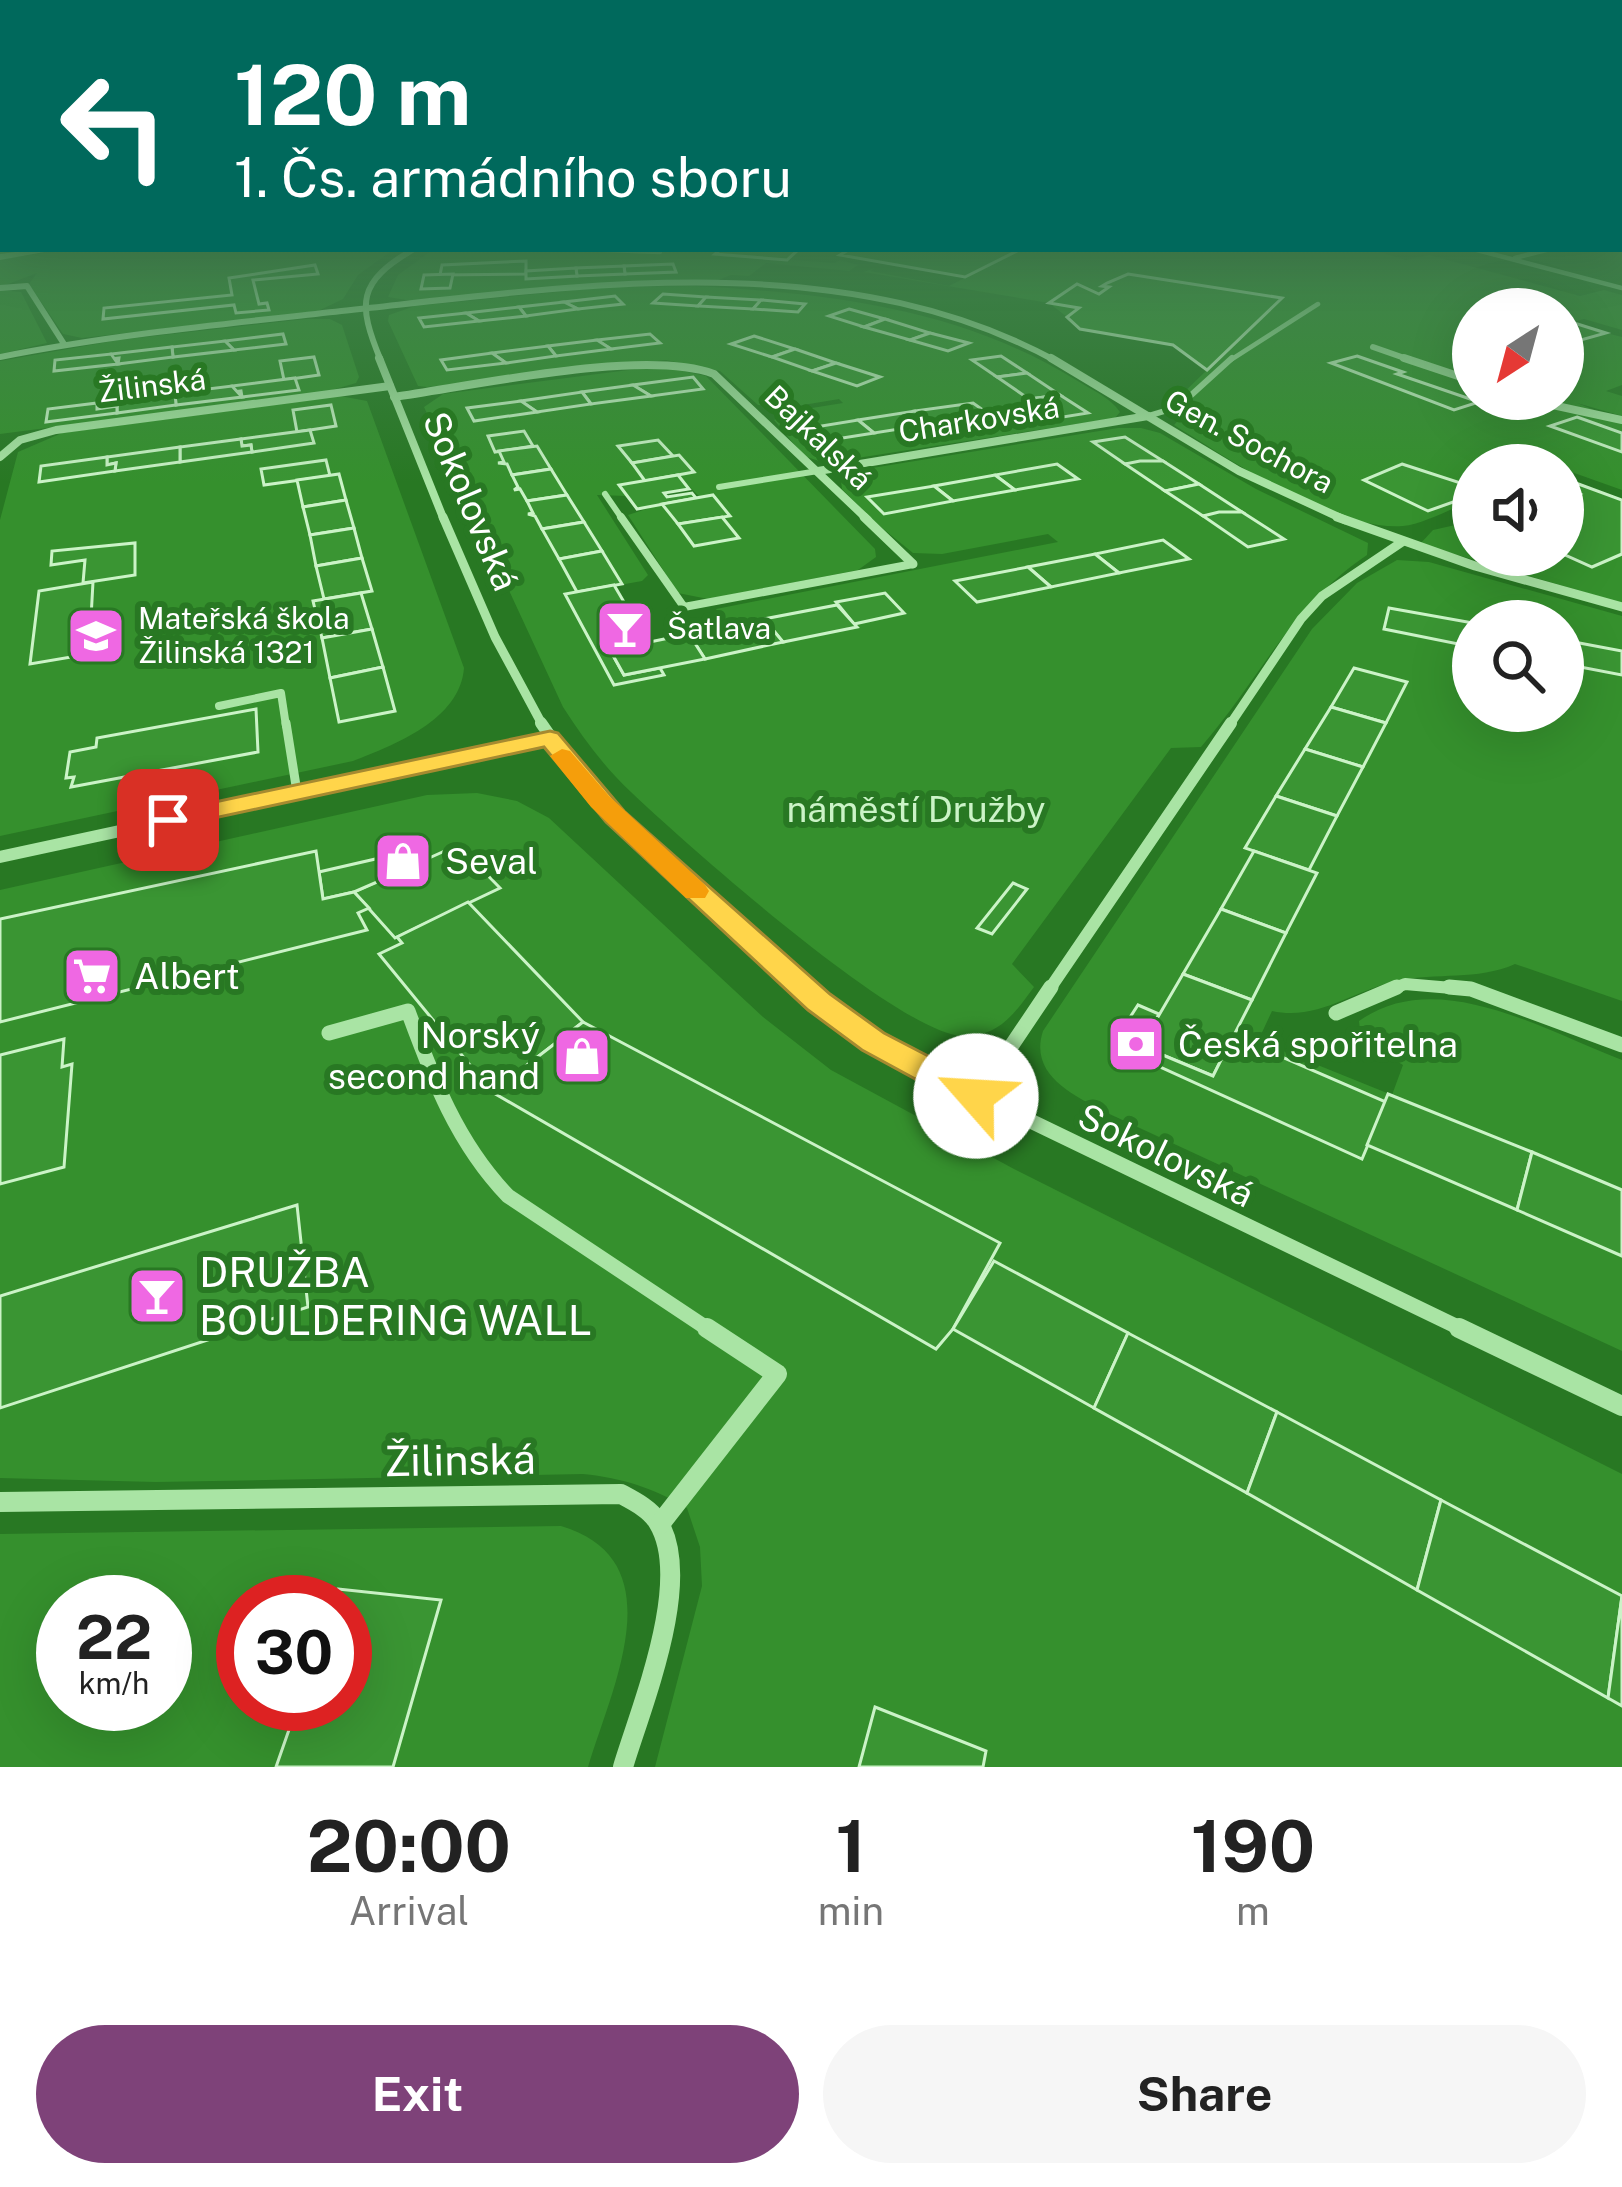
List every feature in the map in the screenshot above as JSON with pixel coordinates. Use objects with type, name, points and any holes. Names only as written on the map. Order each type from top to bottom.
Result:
[{"type":"street","points":[[47,317],[64,344]]},
{"type":"street","name":"Gen. Sochora","points":[[0,357],[64,344],[290,317]]},
{"type":"street","name":"Sokolovská","points":[[365,317],[480,601],[550,738],[615,817],[819,1002],[889,1051],[976,1096],[1622,1406]]},
{"type":"street","name":"Gen. Sochora","points":[[943,317],[1044,351],[1242,472],[1402,542],[1622,608]]},
{"type":"street","points":[[1373,347],[1452,374]]},
{"type":"street","name":"Bajkalská","points":[[394,397],[677,363],[714,374],[914,563]]},
{"type":"street","name":"Žilinská","points":[[0,457],[20,440],[56,430],[390,386]]},
{"type":"street","points":[[1584,412],[1622,420]]},
{"type":"street","name":"Charkovská","points":[[818,471],[1148,416]]},
{"type":"street","points":[[976,1096],[1301,619],[1322,596],[1402,542]]},
{"type":"street","points":[[0,857],[550,738]]},
{"type":"street","points":[[1336,1013],[1405,984],[1471,989],[1622,1045]]},
{"type":"street","points":[[329,1033],[408,1012],[467,1152],[485,1175],[508,1196],[777,1374],[660,1524],[670,1557],[670,1591],[623,1767]]},
{"type":"street","name":"Žilinská","points":[[0,1502],[621,1494],[660,1524]]},
{"type":"lane","points":[[1148,416],[1178,407],[1236,354],[1296,317]]},
{"type":"lane","points":[[719,488],[818,471]]},
{"type":"lane","points":[[604,494],[684,607],[914,563]]},
{"type":"lane","points":[[218,706],[281,693],[297,792]]},
{"type":"green space","points":[[0,317],[34,317],[47,343],[0,354]]},
{"type":"green space","points":[[52,317],[262,317],[82,338],[63,334]]},
{"type":"green space","points":[[928,317],[1032,356],[1100,394],[1120,412],[1115,418],[825,463],[804,456],[774,420],[793,411],[843,403],[839,399],[791,407],[758,405],[720,371],[666,360],[418,386],[388,321]]},
{"type":"green space","points":[[1068,317],[1452,317],[1452,420],[1584,420],[1584,406],[1622,421],[1622,490],[1584,476],[1584,444],[1452,444],[1452,509],[1403,526],[1346,517],[1284,491],[1174,425],[1196,401],[1179,397],[1207,370],[1173,345],[1080,327]]},
{"type":"green space","points":[[1584,317],[1622,317],[1622,330],[1584,319]]},
{"type":"green space","points":[[330,319],[342,325],[359,377],[356,383],[325,392],[0,434],[0,361],[119,340]]},
{"type":"green space","points":[[1606,333],[1622,337],[1622,385],[1606,391],[1622,396],[1622,416],[1584,405],[1584,339]]},
{"type":"green space","name":"náměstí Družby","points":[[660,366],[706,376],[875,549],[876,557],[858,570],[708,599],[678,593],[628,515],[662,504],[694,546],[738,536],[678,475],[693,471],[680,456],[673,456],[659,440],[620,446],[645,481],[620,485],[627,496],[597,495],[648,575],[642,581],[614,586],[648,643],[727,627],[716,609],[1058,542],[1048,534],[942,554],[913,553],[842,489],[841,481],[872,468],[1118,428],[1160,433],[1256,489],[1368,543],[1367,555],[1296,621],[1201,747],[1171,748],[1012,964],[1034,987],[1012,1014],[986,1033],[962,1036],[931,1027],[891,1004],[743,892],[612,773],[563,707],[424,407],[443,394]]},
{"type":"green space","points":[[340,396],[367,401],[464,668],[451,702],[422,728],[353,761],[0,836],[0,520],[18,452],[62,433]]},
{"type":"green space","points":[[1452,526],[1452,553],[1420,544],[1433,530]]},
{"type":"green space","points":[[1622,554],[1622,603],[1530,576],[1584,576],[1584,563],[1592,566]]},
{"type":"green space","points":[[1397,560],[1429,562],[1452,568],[1452,576],[1479,576],[1565,600],[1452,600],[1452,732],[1584,732],[1584,605],[1622,616],[1622,1001],[1515,964],[1486,973],[1396,981],[1305,1012],[1272,1011],[1258,1041],[1392,1095],[1403,1065],[1361,1039],[1359,1021],[1390,1005],[1422,999],[1491,1009],[1622,1060],[1622,1351],[1103,1111],[1047,1071],[1040,1046],[1043,1031],[1312,629],[1357,583]]},
{"type":"green space","points":[[477,793],[517,801],[549,818],[763,1017],[831,1070],[1014,1169],[1622,1474],[1622,1767],[655,1767],[702,1586],[700,1547],[687,1508],[662,1495],[625,1481],[583,1474],[156,1482],[0,1478],[0,890],[427,795]]},
{"type":"green space","points":[[561,1526],[596,1543],[617,1567],[626,1596],[627,1629],[620,1665],[588,1767],[0,1767],[0,1534]]},
{"type":"building","points":[[473,317],[479,321],[424,327],[419,318]]},
{"type":"building","points":[[834,317],[885,319],[864,327]]},
{"type":"building","points":[[1067,317],[1262,317],[1207,370],[1173,345],[1080,329]]},
{"type":"building","points":[[885,319],[930,333],[910,340],[864,327]]},
{"type":"building","points":[[1584,326],[1606,333],[1584,339]]},
{"type":"building","points":[[930,333],[969,343],[948,351],[910,340]]},
{"type":"building","points":[[283,334],[286,344],[234,350],[225,341]]},
{"type":"building","points":[[650,334],[660,343],[611,349],[597,340]]},
{"type":"building","points":[[754,336],[795,349],[772,357],[731,344]]},
{"type":"building","points":[[597,340],[611,349],[556,356],[548,346]]},
{"type":"building","points":[[225,341],[234,350],[173,357],[172,347]]},
{"type":"building","points":[[548,346],[556,356],[506,363],[492,353]]},
{"type":"building","points":[[172,347],[173,357],[118,364],[119,358],[111,359],[111,354]]},
{"type":"building","points":[[795,349],[836,363],[812,371],[772,357]]},
{"type":"building","points":[[492,353],[506,363],[447,370],[441,360]]},
{"type":"building","points":[[111,354],[118,364],[54,371],[55,360]]},
{"type":"building","points":[[1001,356],[1027,373],[997,377],[972,360]]},
{"type":"building","points":[[1357,356],[1403,372],[1397,374],[1452,393],[1452,409],[1331,363]]},
{"type":"building","points":[[314,357],[319,375],[284,380],[280,361]]},
{"type":"building","points":[[836,363],[880,377],[857,386],[812,371]]},
{"type":"building","points":[[1027,373],[1060,395],[1029,399],[997,377]]},
{"type":"building","points":[[693,377],[703,389],[651,396],[633,385]]},
{"type":"building","points":[[295,378],[299,390],[242,397],[241,391],[233,392],[232,386]]},
{"type":"building","points":[[633,385],[651,396],[591,404],[582,392]]},
{"type":"building","points":[[232,386],[242,397],[176,405],[175,393]]},
{"type":"building","points":[[582,392],[591,404],[537,412],[521,401]]},
{"type":"building","points":[[175,393],[176,405],[117,413],[117,406],[97,409],[97,403]]},
{"type":"building","points":[[1060,395],[1088,413],[1057,418],[1029,399]]},
{"type":"building","points":[[521,401],[537,412],[474,421],[467,408]]},
{"type":"building","points":[[97,403],[97,409],[117,406],[117,413],[46,422],[48,409]]},
{"type":"building","points":[[973,403],[990,415],[931,424],[915,411]]},
{"type":"building","points":[[331,405],[336,426],[297,432],[293,410]]},
{"type":"building","points":[[915,411],[931,424],[874,433],[858,420]]},
{"type":"building","points":[[1584,419],[1622,433],[1622,452],[1550,426]]},
{"type":"building","points":[[858,420],[874,433],[811,443],[797,430]]},
{"type":"building","points":[[310,430],[314,443],[252,452],[251,445],[242,446],[241,439]]},
{"type":"building","points":[[524,431],[533,446],[495,452],[488,436]]},
{"type":"building","points":[[1125,437],[1163,461],[1125,464],[1093,442]]},
{"type":"building","points":[[241,439],[242,446],[251,445],[252,452],[180,462],[180,447]]},
{"type":"building","points":[[658,440],[673,456],[632,463],[618,446]]},
{"type":"building","points":[[537,446],[551,469],[512,475],[507,464],[498,463],[504,462],[499,451]]},
{"type":"building","points":[[180,447],[180,462],[115,471],[116,463],[107,465],[107,457]]},
{"type":"building","points":[[679,455],[694,472],[645,481],[632,463]]},
{"type":"building","points":[[107,457],[107,465],[116,463],[115,471],[39,482],[41,466]]},
{"type":"building","points":[[326,460],[330,476],[264,485],[261,469]]},
{"type":"building","points":[[1163,461],[1199,484],[1165,491],[1125,464]]},
{"type":"building","points":[[1057,464],[1078,479],[1015,490],[995,475]]},
{"type":"building","points":[[1402,464],[1452,480],[1452,502],[1428,511],[1364,480]]},
{"type":"building","points":[[551,469],[567,495],[527,501],[520,489],[514,490],[518,487],[512,475]]},
{"type":"building","points":[[339,474],[346,500],[303,507],[297,480]]},
{"type":"building","points":[[678,475],[689,489],[664,493],[667,497],[692,493],[696,498],[637,509],[619,485]]},
{"type":"building","points":[[995,475],[1015,490],[953,501],[934,486]]},
{"type":"building","points":[[1199,484],[1242,512],[1203,516],[1165,491]]},
{"type":"building","points":[[934,486],[953,501],[884,514],[867,497]]},
{"type":"building","points":[[1584,486],[1622,500],[1622,554],[1592,567],[1584,563]]},
{"type":"building","points":[[567,495],[584,522],[542,529],[535,516],[528,514],[533,513],[527,501]]},
{"type":"building","points":[[713,495],[730,516],[678,524],[662,504]]},
{"type":"building","points":[[346,500],[354,528],[310,535],[303,507]]},
{"type":"building","points":[[1242,512],[1284,539],[1248,547],[1203,516]]},
{"type":"building","points":[[722,517],[739,538],[694,546],[678,524]]},
{"type":"building","points":[[584,522],[602,551],[559,559],[542,529]]},
{"type":"building","points":[[354,528],[362,558],[316,566],[310,535]]},
{"type":"building","points":[[1163,540],[1189,559],[1119,573],[1095,554]]},
{"type":"building","points":[[135,543],[135,575],[83,583],[85,560],[51,565],[52,551]]},
{"type":"building","points":[[602,551],[622,584],[577,592],[559,559]]},
{"type":"building","points":[[1095,554],[1119,573],[1051,587],[1028,567]]},
{"type":"building","points":[[362,558],[372,591],[324,599],[316,566]]},
{"type":"building","points":[[1028,567],[1051,587],[977,602],[955,581]]},
{"type":"building","points":[[93,582],[89,654],[30,664],[39,591]]},
{"type":"building","points":[[614,585],[648,643],[610,650],[624,675],[660,668],[664,675],[614,685],[565,594]]},
{"type":"building","points":[[361,593],[372,629],[322,638],[313,601]]},
{"type":"building","points":[[885,593],[904,613],[854,624],[836,602]]},
{"type":"building","points":[[837,605],[857,627],[783,642],[764,619]]},
{"type":"building","points":[[1389,608],[1452,619],[1452,643],[1384,629]]},
{"type":"building","points":[[764,619],[783,642],[705,659],[689,634]]},
{"type":"building","points":[[372,629],[383,667],[330,678],[322,638]]},
{"type":"building","points":[[689,634],[705,659],[624,675],[610,650]]},
{"type":"building","points":[[1584,644],[1622,651],[1622,675],[1584,668]]},
{"type":"building","points":[[383,667],[395,711],[339,722],[330,678]]},
{"type":"building","points":[[1354,668],[1407,682],[1386,723],[1331,707]]},
{"type":"building","points":[[1331,707],[1386,723],[1363,767],[1305,749]]},
{"type":"building","points":[[256,709],[258,752],[71,787],[74,777],[66,778],[70,752],[96,747],[97,738]]},
{"type":"building","points":[[1305,749],[1363,767],[1337,816],[1276,796]]},
{"type":"building","points":[[1276,796],[1337,816],[1309,870],[1245,848]]},
{"type":"building","points":[[458,845],[500,888],[395,938],[354,892]]},
{"type":"building","points":[[419,849],[428,860],[354,892],[323,899],[319,872]]},
{"type":"building","name":"Albert","points":[[316,851],[323,899],[354,892],[369,908],[358,913],[367,930],[0,1022],[0,919]]},
{"type":"building","points":[[1254,851],[1317,873],[1286,933],[1221,909]]},
{"type":"building","points":[[1013,883],[1027,889],[992,934],[977,928]]},
{"type":"building","points":[[468,902],[583,1022],[492,1092],[379,954],[402,943],[397,937]]},
{"type":"building","points":[[1221,909],[1286,933],[1252,1000],[1183,974]]},
{"type":"building","points":[[1183,974],[1252,1000],[1213,1076],[1141,1046]]},
{"type":"building","points":[[1138,1005],[1159,1014],[1141,1046],[1213,1076],[1233,1036],[1386,1102],[1362,1159],[1112,1045]]},
{"type":"building","points":[[583,1022],[1000,1243],[953,1329],[936,1349],[492,1092]]},
{"type":"building","points":[[64,1039],[62,1067],[72,1064],[64,1167],[0,1184],[0,1055]]},
{"type":"building","points":[[1388,1094],[1532,1152],[1517,1210],[1367,1145]]},
{"type":"building","points":[[1532,1152],[1622,1190],[1622,1256],[1517,1210]]},
{"type":"building","points":[[297,1205],[308,1307],[0,1408],[0,1296]]},
{"type":"building","points":[[994,1261],[1128,1333],[1094,1408],[953,1329]]},
{"type":"building","points":[[1128,1333],[1277,1412],[1247,1493],[1094,1408]]},
{"type":"building","points":[[1277,1412],[1441,1500],[1417,1590],[1247,1493]]},
{"type":"building","points":[[1441,1500],[1622,1596],[1608,1698],[1417,1590]]},
{"type":"building","points":[[372,1593],[441,1600],[393,1767],[276,1767],[289,1731],[372,1731]]},
{"type":"building","points":[[1622,1596],[1622,1706],[1608,1698]]},
{"type":"building","points":[[875,1707],[986,1751],[983,1767],[859,1767]]},
{"type":"slow traffic","points":[[562,756],[600,802],[696,891]]},
{"type":"place","name":"Šatlava","points":[[625,629]]},
{"type":"place","name":"Mateřská škola Žilinská 1321","points":[[96,636]]},
{"type":"place","name":"Seval","points":[[403,861]]},
{"type":"place","name":"Albert","points":[[92,976]]},
{"type":"place","name":"Česká spořitelna","points":[[1136,1044]]},
{"type":"place","name":"Norský second hand","points":[[582,1056]]},
{"type":"place","name":"DRUŽBA BOULDERING WALL","points":[[157,1296]]},
{"type":"route","points":[[168,820],[550,738],[615,817],[819,1002],[904,1060],[976,1096]]}]
